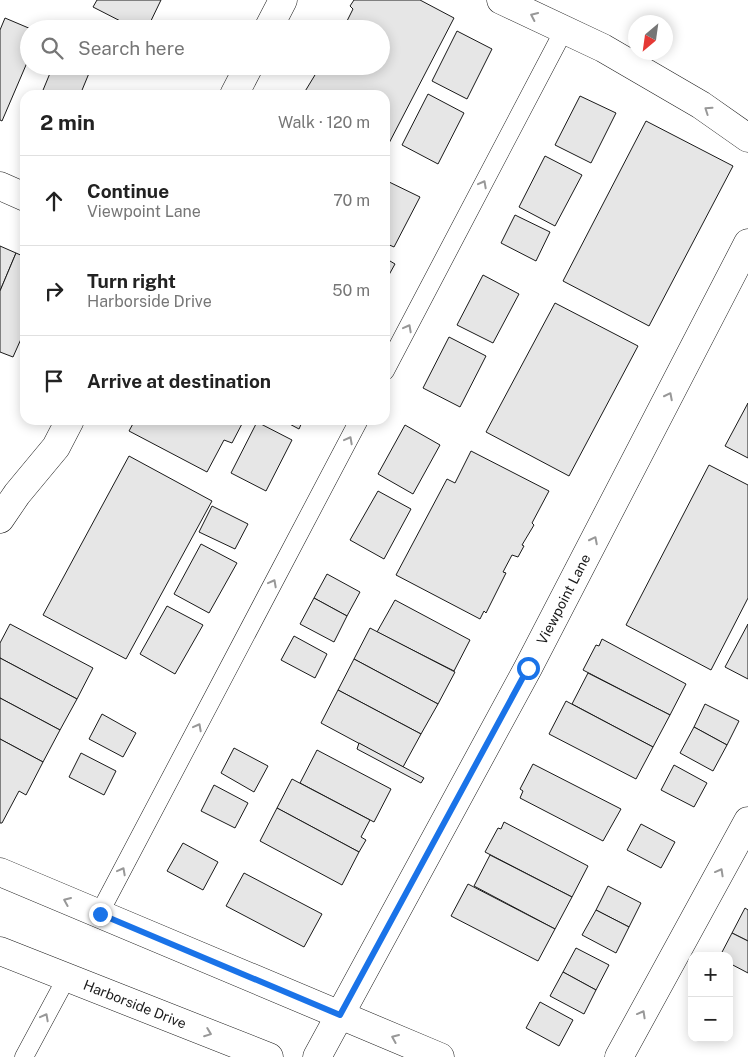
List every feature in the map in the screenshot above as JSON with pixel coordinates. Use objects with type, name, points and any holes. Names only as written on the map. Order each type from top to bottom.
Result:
[{"type":"street","points":[[272,20],[281,0]]},
{"type":"street","points":[[501,0],[603,48],[700,105],[748,138]]},
{"type":"street","points":[[237,90],[244,75]]},
{"type":"street","points":[[0,186],[20,195]]},
{"type":"street","name":"Viewpoint Lane","points":[[317,1057],[528,668],[745,257]]},
{"type":"street","points":[[0,519],[9,489],[56,447],[67,425]]},
{"type":"street","points":[[619,1057],[748,822]]},
{"type":"street","points":[[0,872],[440,1057]]},
{"type":"street","name":"Harborside Drive","points":[[0,951],[269,1057]]},
{"type":"lane","points":[[390,361],[564,30]]},
{"type":"lane","points":[[100,914],[356,425]]},
{"type":"lane","points":[[24,1057],[67,977]]},
{"type":"building","points":[[97,0],[161,0],[151,20],[118,20],[93,7]]},
{"type":"building","points":[[354,0],[420,0],[454,18],[390,141],[390,90],[306,90],[315,75],[390,75],[390,20],[348,20],[353,9],[350,6]]},
{"type":"building","points":[[5,18],[20,24],[20,75],[22,75],[2,121],[0,120],[0,30]]},
{"type":"building","points":[[457,31],[492,49],[467,99],[432,81]]},
{"type":"building","points":[[49,75],[88,75],[82,90],[43,90]]},
{"type":"building","points":[[428,94],[464,113],[438,164],[402,145]]},
{"type":"building","points":[[580,96],[616,113],[591,163],[555,145]]},
{"type":"building","points":[[646,121],[733,166],[649,326],[563,281]]},
{"type":"building","points":[[545,156],[582,175],[555,226],[519,207]]},
{"type":"building","points":[[390,182],[420,197],[394,247],[390,245]]},
{"type":"building","points":[[515,215],[550,232],[536,261],[501,243]]},
{"type":"building","points":[[0,246],[16,253],[0,291]]},
{"type":"building","points":[[16,253],[20,255],[20,341],[13,357],[0,352],[0,291]]},
{"type":"building","points":[[390,261],[395,264],[390,273]]},
{"type":"building","points":[[483,275],[519,294],[493,343],[457,325]]},
{"type":"building","points":[[555,303],[638,346],[569,476],[486,432]]},
{"type":"building","points":[[449,337],[486,356],[460,407],[423,388]]},
{"type":"building","points":[[748,403],[748,458],[725,446]]},
{"type":"building","points":[[132,425],[241,425],[232,443],[224,440],[207,472],[129,431]]},
{"type":"building","points":[[255,425],[263,425],[292,440],[266,491],[231,473]]},
{"type":"building","points":[[291,425],[301,425],[299,429]]},
{"type":"building","points":[[405,425],[440,445],[413,494],[378,474]]},
{"type":"building","points":[[471,451],[549,491],[532,523],[534,525],[522,545],[524,546],[518,557],[512,555],[503,572],[506,573],[486,613],[484,611],[480,619],[396,575],[447,479],[455,483]]},
{"type":"building","points":[[129,456],[212,501],[126,659],[43,615]]},
{"type":"building","points":[[709,465],[748,485],[748,598],[711,670],[626,625]]},
{"type":"building","points":[[378,491],[411,509],[384,559],[350,540]]},
{"type":"building","points":[[212,506],[248,524],[235,549],[199,532]]},
{"type":"building","points":[[201,544],[237,563],[209,613],[174,594]]},
{"type":"building","points":[[327,574],[360,592],[347,616],[314,598]]},
{"type":"building","points":[[314,598],[347,616],[334,642],[300,624]]},
{"type":"building","points":[[395,600],[470,640],[454,671],[377,632]]},
{"type":"building","points":[[167,606],[203,625],[175,674],[140,654]]},
{"type":"building","points":[[10,624],[93,668],[77,699],[0,658],[0,643]]},
{"type":"building","points":[[748,624],[748,679],[725,667]]},
{"type":"building","points":[[370,628],[455,672],[438,704],[354,659]]},
{"type":"building","points":[[294,636],[327,654],[315,678],[281,660]]},
{"type":"building","points":[[602,639],[686,684],[670,715],[583,670],[596,645],[599,646]]},
{"type":"building","points":[[0,658],[77,699],[60,730],[0,698]]},
{"type":"building","points":[[354,659],[438,704],[421,734],[338,690]]},
{"type":"building","points":[[588,673],[670,715],[653,747],[572,704]]},
{"type":"building","points":[[338,690],[421,734],[403,767],[321,723]]},
{"type":"building","points":[[0,698],[60,730],[43,762],[0,739]]},
{"type":"building","points":[[566,701],[653,747],[636,779],[549,734]]},
{"type":"building","points":[[705,704],[739,721],[727,745],[694,727]]},
{"type":"building","points":[[102,714],[136,733],[123,757],[89,739]]},
{"type":"building","points":[[694,727],[727,745],[713,771],[680,753]]},
{"type":"building","points":[[0,739],[43,762],[26,795],[19,791],[2,823],[0,823]]},
{"type":"building","points":[[359,743],[424,778],[421,783],[357,749]]},
{"type":"building","points":[[234,748],[268,766],[254,792],[221,773]]},
{"type":"building","points":[[317,750],[391,789],[374,822],[300,783]]},
{"type":"building","points":[[81,753],[116,771],[104,795],[69,777]]},
{"type":"building","points":[[533,764],[621,809],[603,841],[520,798],[523,791],[520,789]]},
{"type":"building","points":[[674,765],[707,783],[694,807],[661,790]]},
{"type":"building","points":[[292,779],[370,820],[361,837],[366,840],[359,852],[277,808]]},
{"type":"building","points":[[214,785],[248,803],[235,828],[201,811]]},
{"type":"building","points":[[277,808],[359,852],[342,885],[260,841]]},
{"type":"building","points":[[504,822],[588,866],[572,897],[485,852],[498,828],[501,829]]},
{"type":"building","points":[[641,824],[675,842],[661,868],[627,850]]},
{"type":"building","points":[[183,843],[218,862],[203,890],[167,871]]},
{"type":"building","points":[[490,855],[572,897],[555,929],[474,886]]},
{"type":"building","points":[[244,873],[322,914],[304,947],[226,906]]},
{"type":"building","points":[[468,884],[555,929],[538,961],[451,916]]},
{"type":"building","points":[[608,886],[641,903],[629,927],[596,910]]},
{"type":"building","points":[[745,908],[748,910],[748,941],[732,933]]},
{"type":"building","points":[[596,910],[629,927],[616,953],[582,935]]},
{"type":"building","points":[[732,933],[748,941],[748,973],[733,965],[733,952],[722,952]]},
{"type":"building","points":[[576,948],[609,965],[596,990],[563,972]]},
{"type":"building","points":[[563,972],[596,990],[584,1014],[550,996]]},
{"type":"building","points":[[540,1002],[573,1020],[559,1046],[526,1028]]},
{"type":"route","points":[[100,914],[340,1015],[528,668]]}]
